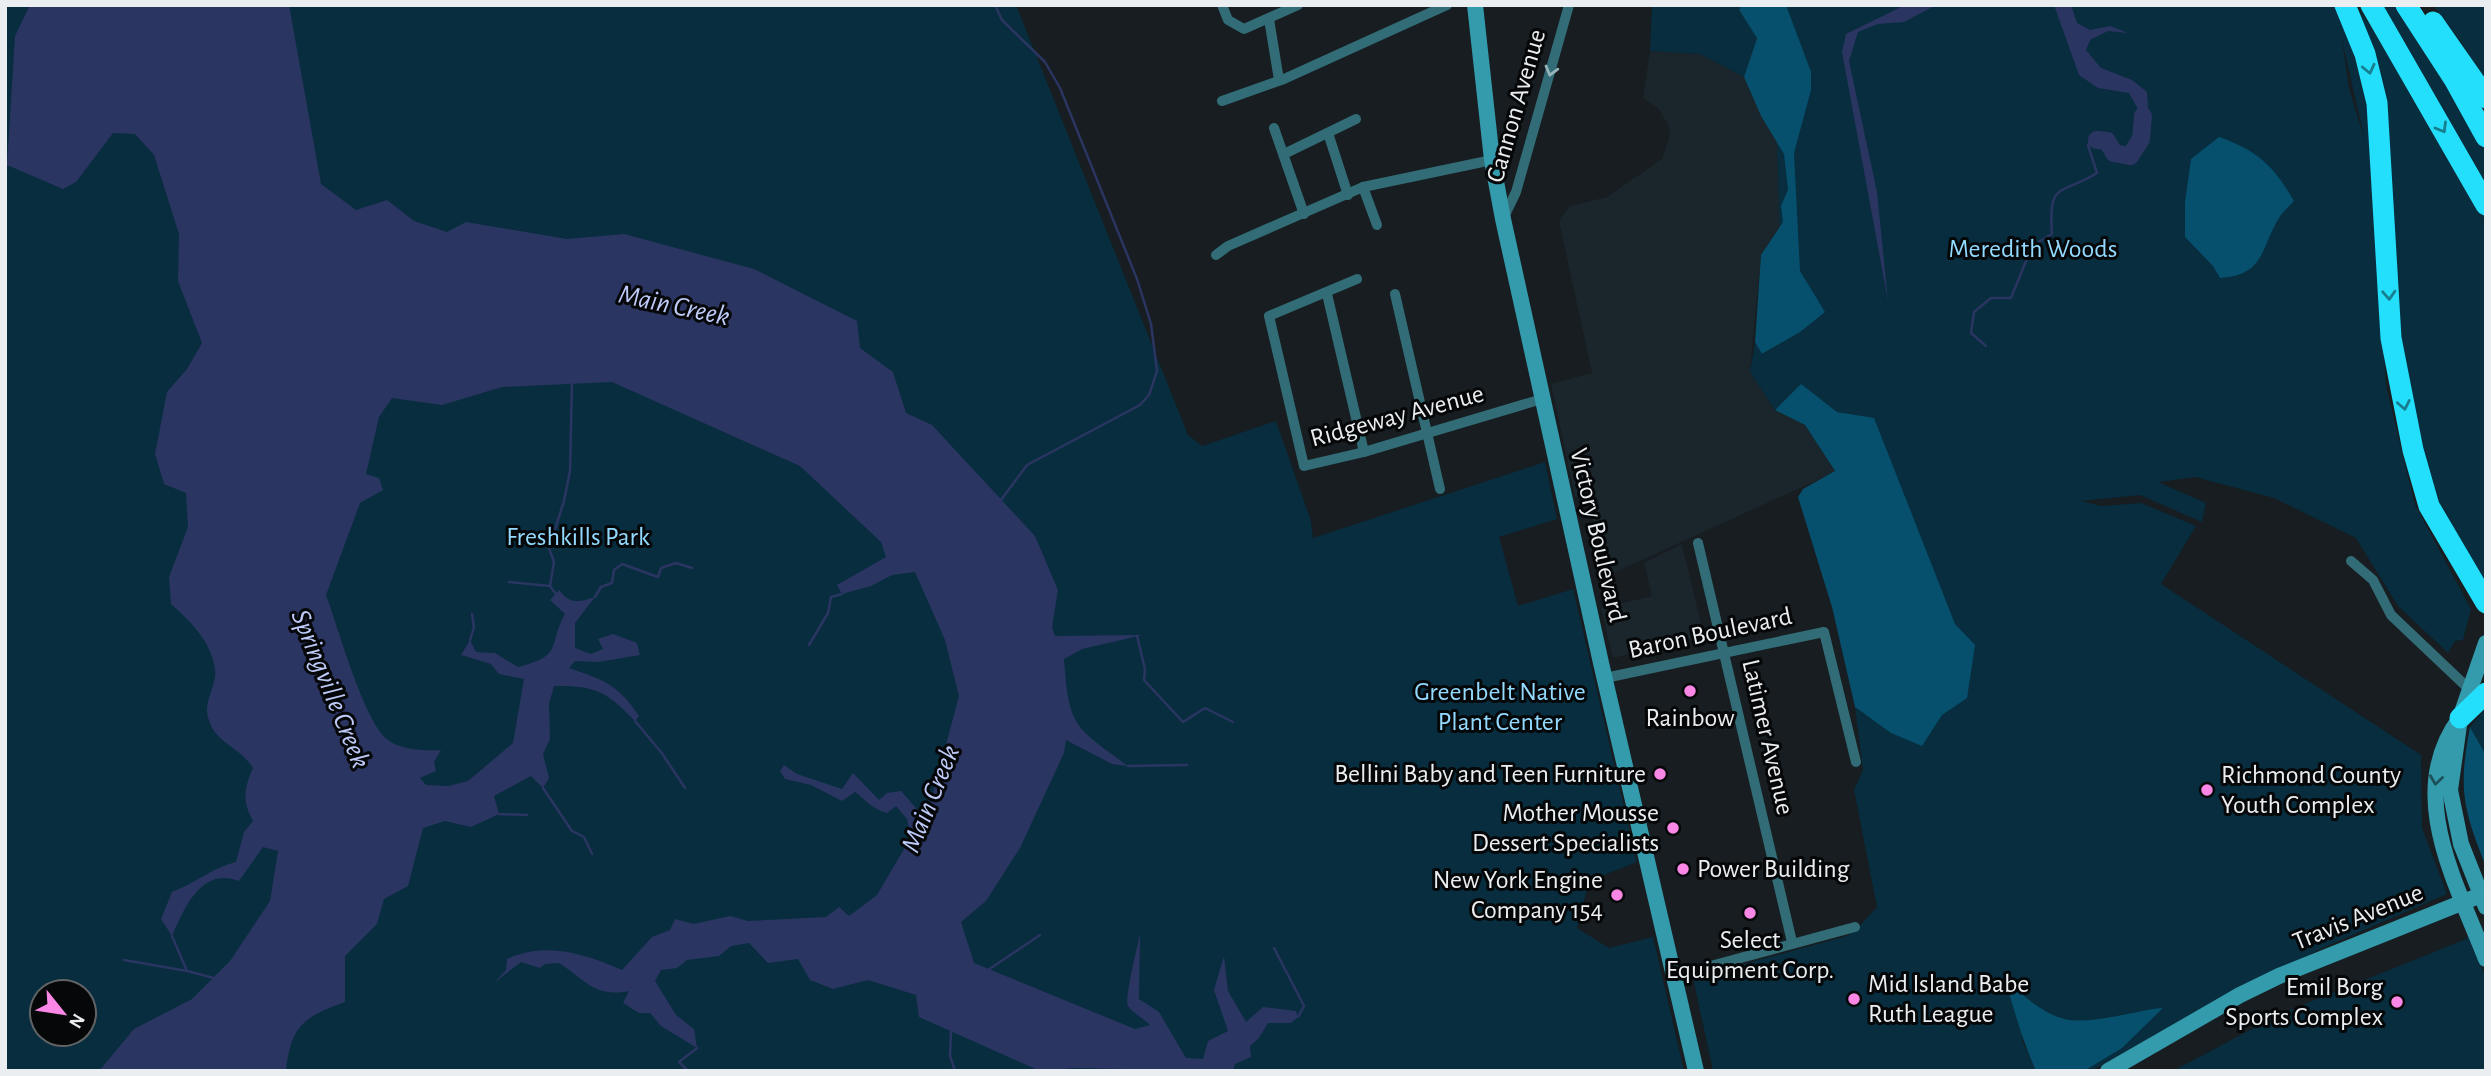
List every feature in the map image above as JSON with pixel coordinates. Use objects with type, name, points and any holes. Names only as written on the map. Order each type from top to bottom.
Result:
[{"type":"highway","points":[[2345,5],[2365,54],[2377,103],[2391,338],[2413,450],[2429,506],[2486,603]]},
{"type":"highway","points":[[2371,5],[2486,205]]},
{"type":"highway","points":[[2406,5],[2454,79],[2486,137]]},
{"type":"highway","points":[[2421,5],[2486,97]]},
{"type":"highway","points":[[2460,718],[2477,691]]},
{"type":"main road","name":"Victory Boulevard","points":[[1475,5],[1492,160],[1503,219],[1696,1071]]},
{"type":"main road","points":[[2477,691],[2486,643]]},
{"type":"main road","points":[[2460,718],[2445,739],[2435,782],[2434,808],[2441,842],[2486,960]]},
{"type":"main road","points":[[2460,718],[2451,790],[2461,844],[2484,901]]},
{"type":"main road","name":"Travis Avenue","points":[[2108,1071],[2240,995],[2463,901],[2484,901]]},
{"type":"street","points":[[1222,5],[1228,20],[1239,28],[1251,29],[1292,7]]},
{"type":"street","points":[[1222,101],[1279,80],[1447,5]]},
{"type":"street","name":"Cannon Avenue","points":[[1503,219],[1525,162],[1569,5]]},
{"type":"street","points":[[1269,19],[1279,80]]},
{"type":"street","points":[[1284,154],[1356,119]]},
{"type":"street","points":[[1274,128],[1304,215]]},
{"type":"street","points":[[1328,133],[1348,195]]},
{"type":"street","points":[[1216,255],[1228,246],[1363,187],[1492,160]]},
{"type":"street","points":[[1363,187],[1377,225]]},
{"type":"street","name":"Ridgeway Avenue","points":[[1357,279],[1269,316],[1304,466],[1364,452],[1542,399]]},
{"type":"street","points":[[1327,293],[1364,452]]},
{"type":"street","points":[[1395,295],[1440,489]]},
{"type":"street","name":"Latimer Avenue","points":[[1698,544],[1792,942]]},
{"type":"street","points":[[2351,561],[2373,580],[2391,615],[2477,691]]},
{"type":"street","name":"Baron Boulevard","points":[[1605,678],[1824,632],[1856,762]]},
{"type":"street","points":[[1674,976],[1855,927]]},
{"type":"shaded area","points":[[1742,5],[1786,5],[1811,72],[1811,90],[1794,153],[1800,271],[1825,312],[1800,332],[1762,354],[1755,342],[1761,255],[1783,222],[1781,206],[1788,190],[1784,154],[1761,116],[1744,77],[1757,38],[1739,10]]},
{"type":"shaded area","points":[[1650,51],[1700,54],[1744,77],[1761,116],[1784,154],[1783,222],[1761,255],[1750,372],[1775,410],[1805,425],[1835,472],[1609,575],[1586,496],[1575,497],[1551,384],[1592,373],[1559,221],[1570,206],[1607,197],[1662,159],[1670,135],[1669,127],[1659,109],[1643,98]]},
{"type":"shaded area","points":[[2219,137],[2244,148],[2263,161],[2279,178],[2294,201],[2279,218],[2253,266],[2235,276],[2220,278],[2213,266],[2185,237],[2185,202],[2191,159]]},
{"type":"shaded area","points":[[1801,384],[1837,412],[1874,418],[1955,624],[1975,645],[1967,698],[1942,715],[1922,746],[1891,733],[1855,707],[1832,607],[1798,497],[1803,489],[1835,471],[1805,425],[1775,410]]},
{"type":"shaded area","points":[[1682,544],[1704,636],[1613,658],[1601,608],[1652,596],[1644,563]]},
{"type":"shaded area","points":[[2470,727],[2486,755],[2486,867],[2472,829],[2465,798],[2464,767]]},
{"type":"shaded area","points":[[2004,977],[2037,1006],[2053,1015],[2071,1020],[2084,1021],[2163,1008],[2122,1048],[2084,1071],[2036,1071]]},
{"type":"green space","name":"Freshkills Park","points":[[5,5],[1016,5],[1188,435],[1202,446],[1276,421],[1311,521],[1313,538],[1545,462],[1557,519],[1499,537],[1518,606],[1573,589],[1637,862],[1589,881],[1577,928],[1609,948],[1653,937],[1684,1071],[5,1071]]},
{"type":"green space","points":[[1652,5],[1742,5],[1739,11],[1757,37],[1744,77],[1700,54],[1650,51]]},
{"type":"green space","name":"Meredith Woods","points":[[1773,5],[2340,5],[2373,126],[2386,386],[2415,505],[2471,609],[2463,640],[2455,641],[2448,653],[2398,606],[2356,538],[2274,498],[2195,477],[2158,482],[2206,503],[2202,522],[2140,495],[2081,501],[2101,506],[2141,503],[2196,526],[2161,584],[2421,755],[2422,828],[2447,894],[2325,947],[2229,995],[2091,1071],[2054,1071],[2032,1003],[2005,978],[2020,1020],[2023,1042],[2036,1071],[1713,1071],[1693,978],[1847,936],[1877,907],[1854,790],[1863,770],[1855,707],[1864,714],[1963,633],[1955,624],[1901,492],[1853,415],[1837,412],[1801,385],[1775,410],[1750,372],[1755,342],[1763,354],[1783,342]],"holes":[[[2342,40],[2365,141],[2349,88]]]},
{"type":"green space","points":[[2378,5],[2400,5],[2467,113],[2486,149],[2486,188]]},
{"type":"green space","points":[[2433,5],[2486,5],[2486,83],[2461,42]]},
{"type":"green space","points":[[2360,10],[2437,132],[2486,222],[2486,589],[2438,505],[2411,405],[2400,337],[2380,86]]},
{"type":"green space","points":[[2486,708],[2486,755],[2470,727]]},
{"type":"green space","name":"Emil Borg Sports Complex","points":[[2469,934],[2486,978],[2486,1071],[2173,1071],[2282,1013],[2466,939]]},
{"type":"water","points":[[30,5],[289,5],[321,184],[356,210],[387,200],[414,221],[447,232],[466,222],[567,239],[624,234],[754,269],[857,321],[860,348],[893,372],[906,413],[932,425],[1035,536],[1058,590],[1052,627],[1055,636],[1143,635],[1082,649],[1064,659],[1072,713],[1085,733],[1128,766],[1112,764],[1066,740],[1064,753],[1020,848],[986,901],[961,922],[974,963],[1135,1029],[1150,1025],[1130,1009],[1127,1001],[1140,933],[1139,999],[1159,1012],[1186,1058],[1203,1059],[1208,1041],[1228,1031],[1214,990],[1224,956],[1228,991],[1246,1022],[1263,1007],[1296,1011],[1298,1017],[1291,1023],[1268,1023],[1259,1038],[1250,1046],[1251,1057],[1235,1064],[1233,1071],[1075,1068],[1040,1071],[919,1017],[916,995],[868,980],[833,989],[810,980],[798,959],[768,963],[749,943],[731,946],[719,956],[687,960],[677,968],[661,970],[655,981],[676,1015],[694,1029],[697,1048],[661,1026],[650,1013],[639,1013],[623,1003],[629,991],[617,993],[599,990],[559,963],[545,964],[540,968],[521,962],[494,983],[506,970],[507,959],[536,951],[551,950],[580,955],[622,970],[652,937],[670,930],[675,919],[694,924],[730,916],[748,921],[826,917],[839,907],[849,916],[877,895],[911,837],[907,819],[896,806],[887,813],[873,807],[855,792],[842,801],[811,785],[785,779],[780,771],[784,765],[797,774],[842,789],[853,773],[879,800],[887,793],[901,791],[924,817],[929,808],[959,696],[945,640],[915,572],[892,575],[871,586],[842,594],[837,585],[886,557],[881,542],[800,466],[612,382],[502,387],[442,405],[392,398],[379,417],[366,474],[379,478],[383,490],[360,503],[326,595],[361,695],[379,730],[388,740],[399,746],[441,750],[434,762],[436,771],[420,778],[426,785],[448,786],[468,781],[513,743],[524,679],[499,674],[491,664],[461,655],[470,640],[476,652],[495,653],[518,667],[543,658],[552,648],[565,614],[550,600],[559,590],[567,598],[576,601],[595,597],[575,623],[575,648],[591,654],[603,649],[598,639],[613,634],[637,643],[640,655],[598,662],[575,661],[569,668],[616,689],[639,716],[635,721],[600,692],[580,687],[554,686],[549,704],[550,739],[543,754],[549,778],[543,788],[531,776],[494,796],[499,814],[471,827],[445,821],[423,828],[408,886],[384,899],[377,924],[345,956],[345,1002],[319,1013],[302,1025],[292,1043],[286,1071],[99,1071],[134,1029],[192,999],[230,961],[270,901],[278,851],[263,847],[239,881],[214,879],[204,885],[188,903],[172,936],[161,919],[172,892],[236,862],[244,832],[253,821],[247,808],[246,795],[253,768],[214,731],[207,712],[215,675],[210,650],[192,625],[171,604],[169,577],[188,527],[186,493],[164,484],[155,454],[167,392],[187,369],[202,343],[178,281],[179,234],[154,155],[135,134],[113,133],[76,182],[63,189],[7,165],[15,36]]},
{"type":"water","points":[[1905,5],[1936,5],[1904,22],[1878,24],[1858,32],[1849,61],[1877,192],[1888,301],[1842,52],[1846,34]]},
{"type":"water","points":[[2054,5],[2071,5],[2077,23],[2090,30],[2110,26],[2128,33],[2108,31],[2090,40],[2086,50],[2101,68],[2132,80],[2147,92],[2149,121],[2141,139],[2138,109],[2129,93],[2098,88],[2079,75]]},
{"type":"waterway","points":[[995,5],[1002,20],[1045,62],[1060,88],[1137,279],[1151,324],[1157,371],[1149,395],[1140,405],[1027,465],[1001,500]]},
{"type":"waterway","points":[[2097,140],[2107,141],[2114,153],[2130,156],[2141,139],[2143,116]]},
{"type":"waterway","points":[[1986,346],[1971,333],[1974,312],[1991,298],[2011,298],[2032,246],[2052,234],[2051,217],[2055,197],[2065,188],[2097,173],[2088,145],[2091,139],[2097,140]]},
{"type":"waterway","points":[[550,586],[554,562],[549,548],[564,501],[570,471],[572,384]]},
{"type":"waterway","points":[[595,597],[601,587],[612,583],[614,570],[622,564],[658,577],[661,568],[676,563],[692,568]]},
{"type":"waterway","points":[[509,582],[550,586],[556,594]]},
{"type":"waterway","points":[[809,645],[828,613],[831,597],[842,594]]},
{"type":"waterway","points":[[470,640],[474,627],[472,614]]},
{"type":"waterway","points":[[1137,636],[1145,669],[1144,680],[1183,722],[1205,708],[1233,722]]},
{"type":"waterway","points":[[635,721],[661,752],[685,788]]},
{"type":"waterway","points":[[1128,766],[1187,765]]},
{"type":"waterway","points":[[543,788],[572,831],[584,837],[592,854]]},
{"type":"waterway","points":[[499,814],[527,815]]},
{"type":"waterway","points":[[988,970],[1040,935]]},
{"type":"waterway","points":[[172,936],[187,971],[214,978]]},
{"type":"waterway","points":[[1274,948],[1304,1006],[1298,1017]]},
{"type":"waterway","points":[[124,960],[187,971]]},
{"type":"waterway","points":[[951,1031],[950,1056],[955,1071]]},
{"type":"waterway","points":[[688,1071],[679,1062],[697,1048]]},
{"type":"waterway","points":[[743,1071],[752,1071]]},
{"type":"place","name":"Rainbow","points":[[1690,691]]},
{"type":"place","name":"Bellini Baby and Teen Furniture","points":[[1660,774]]},
{"type":"place","name":"Richmond County Youth Complex","points":[[2207,790]]},
{"type":"place","name":"Mother Mousse Dessert Specialists","points":[[1673,828]]},
{"type":"place","name":"Power Building","points":[[1683,869]]},
{"type":"place","name":"New York Engine Company 154","points":[[1617,895]]},
{"type":"place","name":"Select Equipment Corp.","points":[[1750,913]]},
{"type":"place","name":"Mid Island Babe Ruth League","points":[[1854,999]]},
{"type":"place","name":"Emil Borg Sports Complex","points":[[2397,1002]]},
{"type":"water label","name":"Main Creek","points":[[674,306]]},
{"type":"water label","name":"Springville Creek","points":[[330,689]]},
{"type":"water label","name":"Main Creek","points":[[931,799]]},
{"type":"park label","name":"Greenbelt Native Plant Center","points":[[1500,707]]}]
